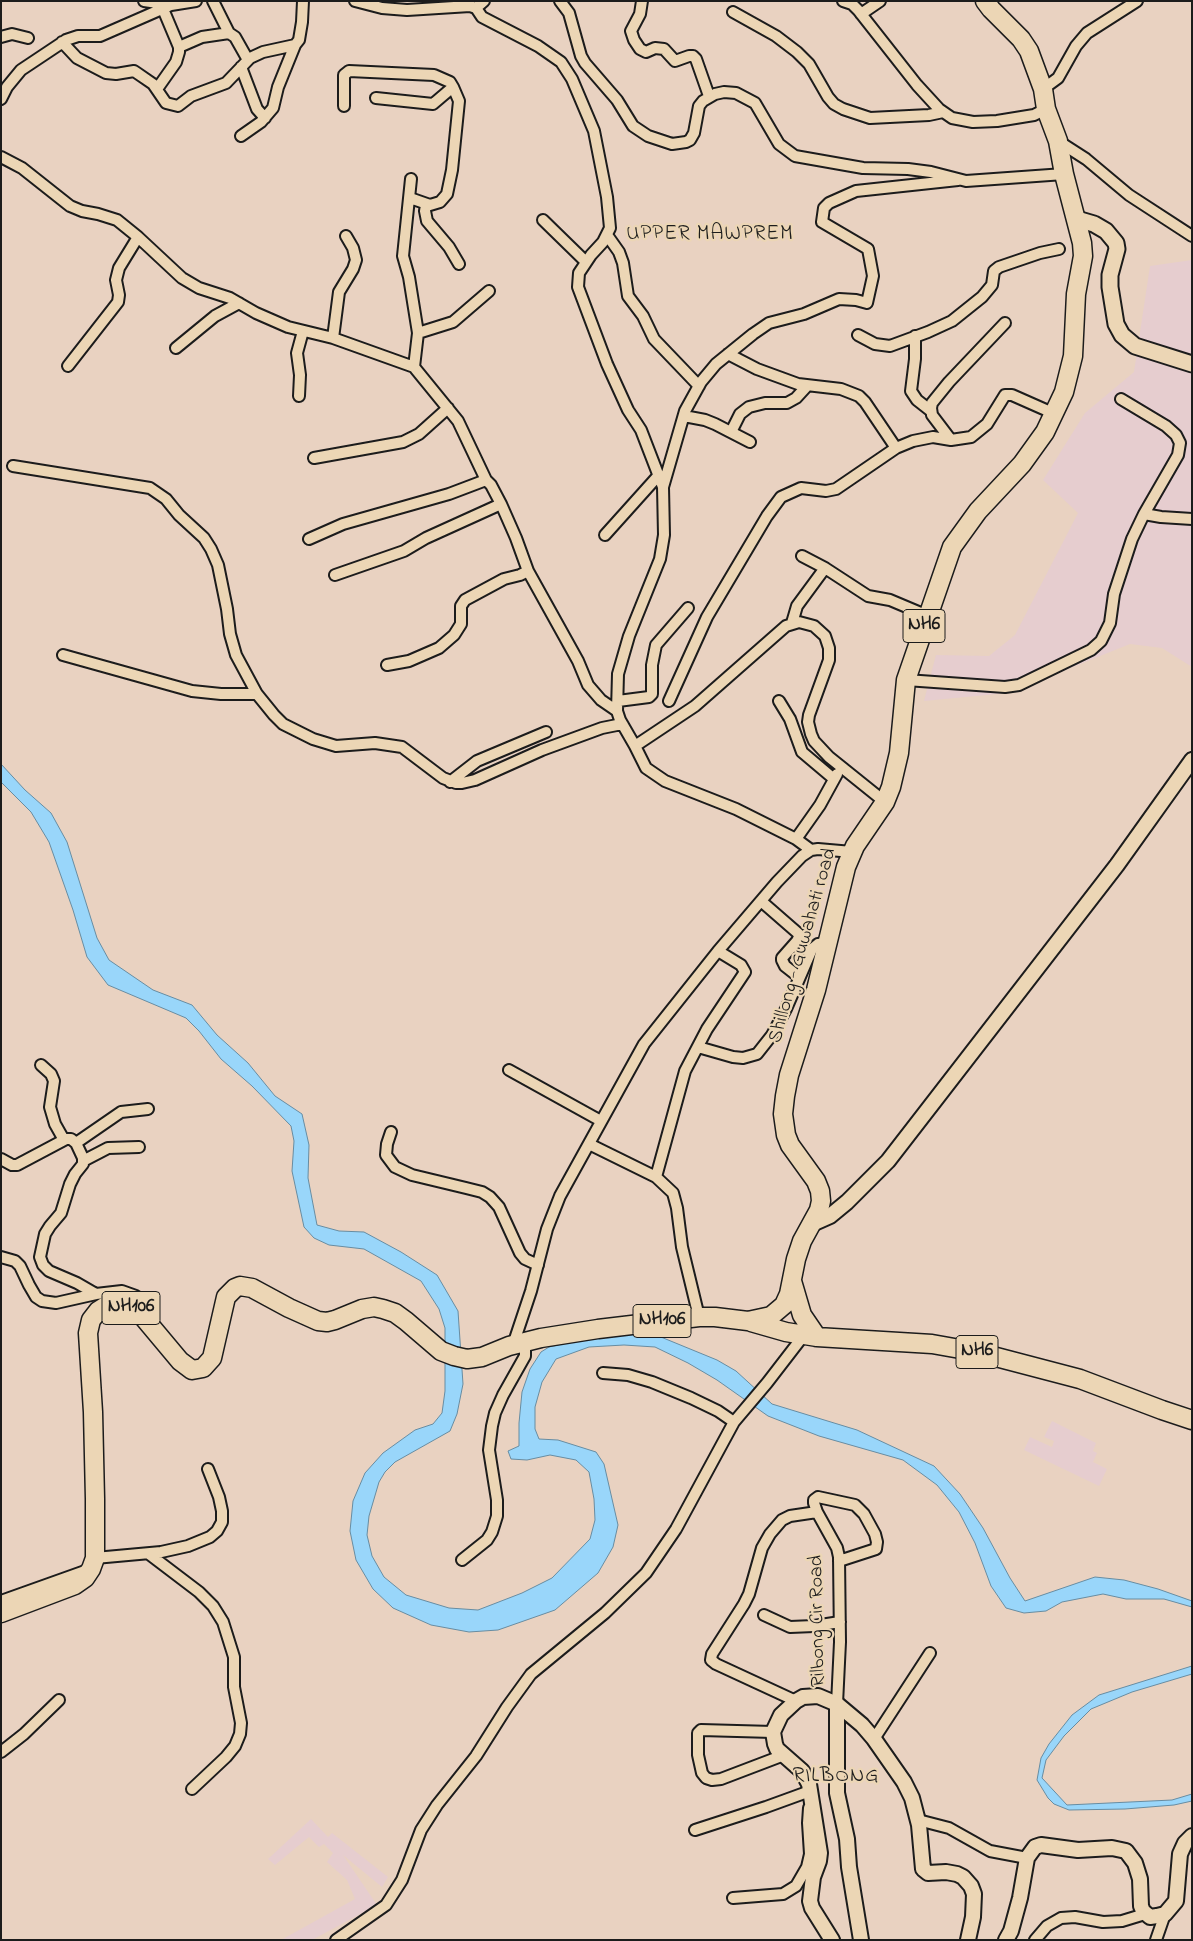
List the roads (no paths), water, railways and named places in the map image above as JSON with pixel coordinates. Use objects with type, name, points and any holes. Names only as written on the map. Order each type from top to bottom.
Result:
[{"type":"highway","name":"Shillong - Guwahati road","points":[[792,1278],[799,1250],[819,1210],[820,1191],[810,1171],[790,1145],[786,1135],[783,1114],[789,1075],[816,990],[841,886],[852,852],[885,802],[896,773],[906,680],[949,554],[962,531],[978,511],[1035,447],[1055,414],[1070,374],[1073,356],[1076,294],[1083,256],[1077,219],[1064,174],[1058,141],[1046,109],[1043,89],[1029,51],[1022,39],[999,18],[986,1]]},
{"type":"highway","name":"NH106","points":[[748,1321],[771,1316],[780,1310],[788,1298],[792,1278]]},
{"type":"highway","name":"NH6","points":[[792,1278],[799,1308],[810,1336],[932,1344],[977,1352],[1080,1379],[1192,1420]]},
{"type":"highway","name":"NH106","points":[[93,1563],[93,1412],[88,1333],[91,1320],[98,1311],[114,1303],[123,1304],[139,1312],[180,1361],[192,1370],[203,1368],[212,1358],[226,1297],[235,1288],[240,1286],[252,1288],[318,1321],[327,1322],[362,1309],[383,1309],[395,1313],[441,1351],[467,1358],[482,1357],[516,1345],[569,1333],[699,1317],[748,1321],[810,1336]]},
{"type":"highway","points":[[1,1613],[75,1585],[85,1578],[93,1563]]},
{"type":"main road","points":[[1077,219],[1094,224],[1106,231],[1116,243],[1117,249],[1111,269],[1110,287],[1116,324],[1122,335],[1135,346],[1192,364]]},
{"type":"street","points":[[144,1],[167,7]]},
{"type":"street","points":[[1,99],[7,87],[21,70],[71,37],[100,36],[167,7],[196,1]]},
{"type":"street","points":[[213,1],[229,33],[235,37],[257,109],[265,118]]},
{"type":"street","points":[[240,136],[265,118],[273,108],[278,87],[294,45],[299,40],[303,1]]},
{"type":"street","points":[[355,1],[382,8],[407,10],[450,4],[470,6],[480,4],[482,17],[538,46],[554,56],[567,70],[587,112],[598,146],[610,222],[607,235],[579,273],[578,287],[580,296],[625,404],[641,430],[663,487]]},
{"type":"street","points":[[560,1],[569,13],[578,47],[585,63],[609,91],[633,126],[648,136],[672,144],[686,142],[690,140],[694,133],[699,106],[708,96],[724,92],[736,93],[750,99],[758,107],[779,144],[795,156],[863,168],[908,169],[931,172],[966,181],[1064,174]]},
{"type":"street","points":[[642,1],[640,14],[631,31],[640,49],[646,52],[659,48],[668,52],[675,61],[693,56],[696,59],[708,96]]},
{"type":"street","points":[[843,1],[852,4],[862,14],[917,85],[943,112],[952,118],[973,122],[998,121],[1034,115],[1046,109]]},
{"type":"street","points":[[862,14],[880,1]]},
{"type":"street","points":[[1043,89],[1058,78],[1076,46],[1087,33],[1137,1]]},
{"type":"street","points":[[157,89],[179,56],[179,46],[167,7]]},
{"type":"street","points":[[733,12],[776,36],[797,52],[808,64],[828,97],[834,104],[843,109],[877,119],[929,115],[943,112]]},
{"type":"street","points":[[179,46],[202,37],[229,33]]},
{"type":"street","points":[[1,37],[12,34],[28,38]]},
{"type":"street","points":[[62,42],[77,58],[106,73],[116,74],[134,71],[149,80],[166,103],[178,106],[191,96],[226,83],[244,63],[263,52],[294,45]]},
{"type":"street","points":[[344,106],[344,75],[349,71],[434,74],[450,82],[459,101],[452,170],[447,194],[437,204],[426,205],[410,198]]},
{"type":"street","points":[[376,98],[433,104],[453,87]]},
{"type":"street","points":[[1058,141],[1086,160],[1129,195],[1192,236]]},
{"type":"street","points":[[1,157],[22,168],[70,206],[82,212],[108,216],[118,220],[182,278],[199,288],[220,294],[273,322],[334,338],[414,367],[458,421],[486,480],[491,485],[501,504],[528,571],[578,662],[588,685],[601,700],[618,706],[649,697],[652,694],[652,665],[656,645],[688,608]]},
{"type":"street","points":[[411,179],[403,256],[409,277],[418,333],[414,367]]},
{"type":"street","points":[[852,852],[811,850],[796,839],[736,809],[665,781],[646,768],[623,726],[618,706],[618,674],[629,636],[658,567],[663,549],[664,535],[663,487],[685,411],[699,386],[716,364],[769,323],[811,312],[839,299],[867,303],[873,276],[868,249],[822,222],[824,208],[829,203],[856,191],[958,180]]},
{"type":"street","points":[[426,205],[424,211],[427,221],[449,247],[459,264]]},
{"type":"street","points":[[543,220],[586,262]]},
{"type":"street","points":[[607,235],[619,252],[623,263],[628,296],[643,316],[654,339],[699,386]]},
{"type":"street","points":[[334,338],[339,292],[353,269],[356,260],[353,248],[346,236]]},
{"type":"street","points":[[68,366],[118,302],[119,295],[116,280],[119,268],[138,237]]},
{"type":"street","points":[[858,335],[883,346],[895,344],[928,332],[952,321],[970,308],[989,290],[992,285],[993,273],[999,267],[1040,253],[1059,249]]},
{"type":"street","points":[[418,333],[453,322],[489,291]]},
{"type":"street","points":[[176,348],[215,316],[239,303]]},
{"type":"street","points":[[931,411],[932,403],[949,382],[1005,324]]},
{"type":"street","points":[[299,396],[300,376],[297,353],[303,331]]},
{"type":"street","points":[[915,336],[915,359],[911,391],[917,400],[931,411],[951,440]]},
{"type":"street","points":[[728,354],[757,369],[807,386],[841,390],[858,396],[865,402],[896,448]]},
{"type":"street","points":[[731,432],[744,410],[755,404],[787,403],[796,398],[807,386]]},
{"type":"street","points":[[669,701],[708,617],[767,516],[781,497],[801,488],[826,491],[836,489],[896,448],[924,438],[963,440],[978,433],[987,424],[1005,395],[1012,395],[1055,414]]},
{"type":"street","points":[[906,680],[1005,688],[1019,685],[1091,650],[1101,641],[1106,633],[1114,594],[1132,539],[1178,455],[1180,444],[1176,434],[1166,426],[1121,398]]},
{"type":"street","points":[[314,458],[404,442],[419,434],[448,408]]},
{"type":"street","points":[[684,416],[705,420],[750,442]]},
{"type":"street","points":[[13,466],[150,488],[166,499],[179,515],[204,538],[211,549],[218,565],[230,634],[236,655],[257,694],[274,716],[283,724],[313,739],[336,746],[374,743],[402,747],[443,778],[450,782],[462,783],[475,780],[542,750],[602,728],[617,725],[623,726]]},
{"type":"street","points":[[605,535],[658,476]]},
{"type":"street","points":[[309,539],[343,524],[449,494],[486,480]]},
{"type":"street","points":[[335,575],[404,551],[426,538],[501,504]]},
{"type":"street","points":[[1144,514],[1192,519]]},
{"type":"street","points":[[802,556],[825,568],[868,596],[890,600],[928,616]]},
{"type":"street","points":[[792,623],[798,606],[825,568]]},
{"type":"street","points":[[387,665],[409,661],[439,648],[454,635],[462,624],[461,606],[465,600],[504,579],[528,571]]},
{"type":"street","points":[[635,746],[695,706],[786,626],[792,623],[807,623],[821,630],[828,643],[829,660],[808,722],[814,741],[840,767],[885,802]]},
{"type":"street","points":[[63,654],[192,691],[221,694],[257,694]]},
{"type":"street","points":[[779,702],[790,719],[802,752],[834,779]]},
{"type":"street","points":[[450,782],[477,761],[546,732]]},
{"type":"street","points":[[812,1224],[830,1216],[847,1202],[888,1161],[1117,865],[1192,760]]},
{"type":"street","points":[[796,839],[820,805],[840,767]]},
{"type":"street","points":[[462,1560],[488,1540],[497,1516],[497,1500],[490,1461],[491,1432],[495,1413],[525,1356],[516,1345],[547,1229],[560,1196],[644,1044],[718,951],[761,901],[792,865],[811,850]]},
{"type":"street","points":[[761,901],[800,935],[782,958],[785,966],[799,977]]},
{"type":"street","points":[[698,1047],[743,1058],[757,1054],[772,1035],[792,997],[812,949],[818,944],[828,943]]},
{"type":"street","points":[[656,1177],[685,1071],[708,1029],[745,972],[741,965],[718,951]]},
{"type":"street","points":[[41,1065],[53,1077],[54,1087],[50,1108],[55,1124],[64,1140]]},
{"type":"street","points":[[509,1070],[601,1121]]},
{"type":"street","points":[[76,1142],[121,1112],[148,1109]]},
{"type":"street","points":[[392,1132],[387,1144],[386,1155],[395,1167],[412,1175],[482,1192],[490,1197],[499,1207],[520,1253],[538,1265]]},
{"type":"street","points":[[1,1159],[12,1165],[17,1165],[69,1138],[76,1142],[84,1161]]},
{"type":"street","points":[[588,1144],[656,1177],[669,1188],[676,1200],[680,1239],[699,1317]]},
{"type":"street","points":[[96,1294],[77,1283],[49,1271],[43,1265],[40,1257],[45,1234],[61,1213],[70,1184],[84,1161],[108,1148],[139,1147]]},
{"type":"street","points":[[1,1257],[14,1261],[20,1266],[36,1297],[42,1301],[56,1303],[116,1291],[129,1293],[139,1301],[139,1312]]},
{"type":"street","points":[[336,1940],[386,1905],[402,1880],[421,1830],[437,1805],[476,1756],[526,1681],[611,1607],[646,1573],[676,1529],[736,1419],[810,1336]]},
{"type":"street","points":[[603,1373],[628,1375],[652,1382],[736,1419]]},
{"type":"street","points":[[1,1601],[93,1563],[188,1546],[210,1537],[217,1531],[222,1522],[222,1512],[219,1497],[208,1469]]},
{"type":"street","points":[[796,1701],[716,1664],[711,1660],[711,1657],[749,1594],[762,1548],[776,1525],[790,1516],[817,1512],[814,1502],[815,1498],[834,1499],[855,1505],[864,1514],[874,1534],[877,1542],[876,1550],[839,1561]]},
{"type":"street","name":"Rilbong Cir Road","points":[[817,1512],[837,1548],[839,1561],[840,1622],[837,1704]]},
{"type":"street","points":[[149,1554],[199,1592],[213,1606],[223,1622],[234,1657],[234,1687],[241,1723],[240,1734],[235,1746],[226,1757],[192,1789]]},
{"type":"street","points":[[764,1615],[790,1627],[840,1622]]},
{"type":"street","points":[[874,1739],[930,1652]]},
{"type":"street","points":[[832,1940],[812,1908],[810,1901],[813,1877],[820,1853],[806,1777],[774,1744],[773,1732],[781,1716],[796,1701],[803,1697],[818,1696],[837,1704],[862,1725],[904,1782],[912,1798],[918,1820],[923,1869],[928,1873],[957,1874],[967,1880],[971,1886],[974,1894],[973,1917],[968,1940]]},
{"type":"street","points":[[1,1752],[59,1700]]},
{"type":"street","points":[[837,1704],[837,1793],[847,1839],[849,1867],[861,1940]]},
{"type":"street","points":[[773,1732],[702,1730],[698,1733],[698,1755],[702,1773],[706,1778],[712,1780],[721,1779],[784,1755]]},
{"type":"street","points":[[695,1830],[766,1807],[811,1797]]},
{"type":"street","points":[[733,1898],[783,1894],[796,1886],[807,1866],[810,1854],[808,1815],[811,1797]]},
{"type":"street","points":[[918,1820],[949,1828],[990,1851],[1027,1858]]},
{"type":"street","points":[[1156,1940],[1164,1914],[1176,1901],[1180,1854],[1185,1843],[1192,1836]]},
{"type":"street","points":[[1006,1940],[1011,1932],[1018,1906],[1027,1858],[1030,1852],[1041,1845],[1078,1850],[1112,1848],[1126,1851],[1135,1863],[1140,1879],[1141,1906],[1145,1914],[1150,1917],[1164,1914]]},
{"type":"street","points":[[1035,1940],[1047,1926],[1061,1918],[1103,1922],[1122,1921],[1145,1914]]},
{"type":"water","points":[[1,764],[25,790],[51,813],[67,842],[97,938],[109,960],[153,990],[192,1005],[217,1035],[248,1063],[275,1096],[302,1114],[309,1145],[308,1178],[317,1225],[339,1231],[364,1232],[401,1252],[437,1275],[458,1311],[463,1384],[457,1414],[450,1431],[395,1462],[385,1472],[379,1482],[369,1516],[367,1535],[372,1556],[384,1577],[406,1595],[449,1608],[478,1610],[522,1593],[552,1578],[590,1539],[595,1520],[594,1499],[589,1472],[576,1460],[550,1455],[527,1460],[511,1459],[508,1451],[519,1446],[522,1392],[530,1369],[541,1352],[549,1347],[571,1342],[640,1333],[656,1335],[717,1360],[736,1371],[772,1404],[857,1430],[934,1466],[960,1494],[983,1528],[1010,1578],[1025,1601],[1095,1577],[1124,1580],[1158,1589],[1192,1601],[1192,1607],[1164,1599],[1126,1599],[1103,1594],[1062,1602],[1046,1611],[1024,1613],[1006,1608],[991,1586],[975,1543],[959,1512],[937,1485],[903,1460],[819,1436],[768,1416],[717,1380],[688,1363],[655,1347],[624,1345],[589,1347],[556,1359],[542,1382],[535,1407],[535,1429],[539,1439],[558,1440],[596,1452],[604,1464],[618,1525],[613,1547],[598,1573],[555,1610],[498,1630],[469,1632],[431,1625],[393,1608],[373,1589],[356,1560],[350,1531],[353,1501],[365,1473],[383,1453],[415,1430],[433,1424],[442,1413],[445,1391],[445,1328],[439,1309],[421,1281],[364,1249],[329,1245],[314,1238],[304,1227],[292,1171],[294,1141],[291,1126],[252,1086],[221,1059],[186,1018],[108,985],[87,957],[49,842],[31,812],[1,782]]},
{"type":"water","points":[[1192,1666],[1192,1674],[1132,1692],[1091,1709],[1064,1736],[1046,1760],[1042,1778],[1067,1805],[1172,1800],[1192,1794],[1192,1801],[1174,1805],[1125,1809],[1069,1810],[1054,1804],[1048,1798],[1037,1780],[1041,1758],[1049,1744],[1072,1715],[1099,1695]]},
{"type":"district","name":"UPPER MAWPREM","points":[[710,236]]},
{"type":"district","name":"RILBONG","points":[[836,1778]]}]
